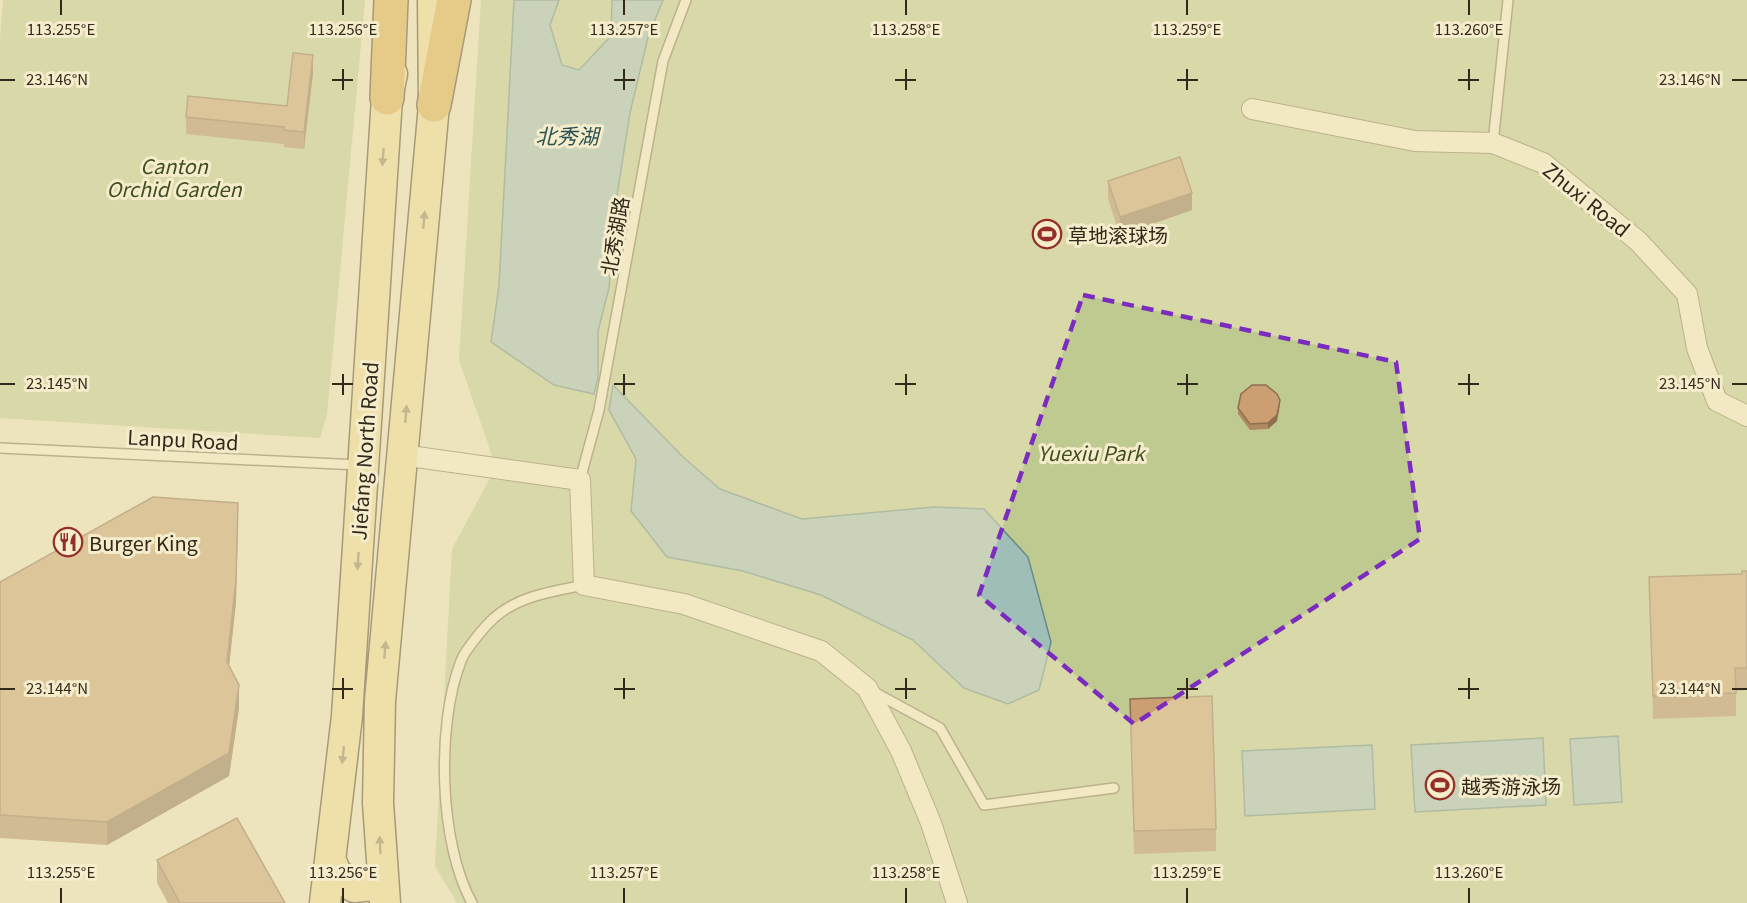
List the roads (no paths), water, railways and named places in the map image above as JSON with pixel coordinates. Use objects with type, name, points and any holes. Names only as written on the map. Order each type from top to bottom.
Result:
[{"type":"highway","points":[[387,98],[392,0]]},
{"type":"highway","points":[[434,105],[454,0]]},
{"type":"main road","name":"Jiefang North Road","points":[[325,903],[347,716],[387,98],[406,0]]},
{"type":"main road","name":"Jiefang North Road","points":[[383,889],[378,803],[380,701],[434,105],[433,0]]},
{"type":"main road","points":[[331,861],[336,873],[354,887],[373,885],[383,889]]},
{"type":"street","name":"Zhuxi Road","points":[[1251,109],[1415,141],[1493,143],[1543,163],[1638,240],[1687,294],[1697,348],[1717,401],[1747,416]]},
{"type":"street","points":[[402,455],[580,480],[584,585],[684,604],[821,651],[867,688],[901,751],[932,823],[957,903]]},
{"type":"lane","name":"北秀湖路","points":[[580,480],[599,410],[663,61],[686,0]]},
{"type":"lane","points":[[1493,143],[1508,0]]},
{"type":"lane","name":"Lanpu Road","points":[[0,448],[364,465]]},
{"type":"lane","points":[[472,903],[452,857],[445,804],[447,723],[461,659],[495,617],[538,594],[584,585]]},
{"type":"lane","points":[[867,688],[940,728],[984,805],[1114,788]]},
{"type":"water","name":"北秀湖","points":[[514,0],[559,0],[550,25],[562,65],[579,70],[611,36],[612,0],[663,0],[648,37],[630,113],[615,208],[609,288],[598,331],[598,377],[594,394],[554,385],[491,342],[499,286]]},
{"type":"water","points":[[613,385],[683,457],[720,489],[802,519],[934,507],[984,509],[1028,557],[1051,642],[1039,690],[1008,704],[964,688],[913,640],[821,595],[743,571],[667,557],[631,511],[636,459],[609,410]]},
{"type":"water","points":[[1618,736],[1622,802],[1574,805],[1570,739]]},
{"type":"water","points":[[1543,738],[1546,805],[1415,812],[1411,745]]},
{"type":"water","points":[[1372,745],[1375,809],[1245,816],[1242,751]]},
{"type":"place","name":"草地滚球场","points":[[1047,234]]},
{"type":"place","name":"Burger King","points":[[68,542]]},
{"type":"place","name":"越秀游泳场","points":[[1440,785]]},
{"type":"park label","name":"Canton Orchid Garden","points":[[174,176]]},
{"type":"park label","name":"Yuexiu Park","points":[[1091,452]]}]
